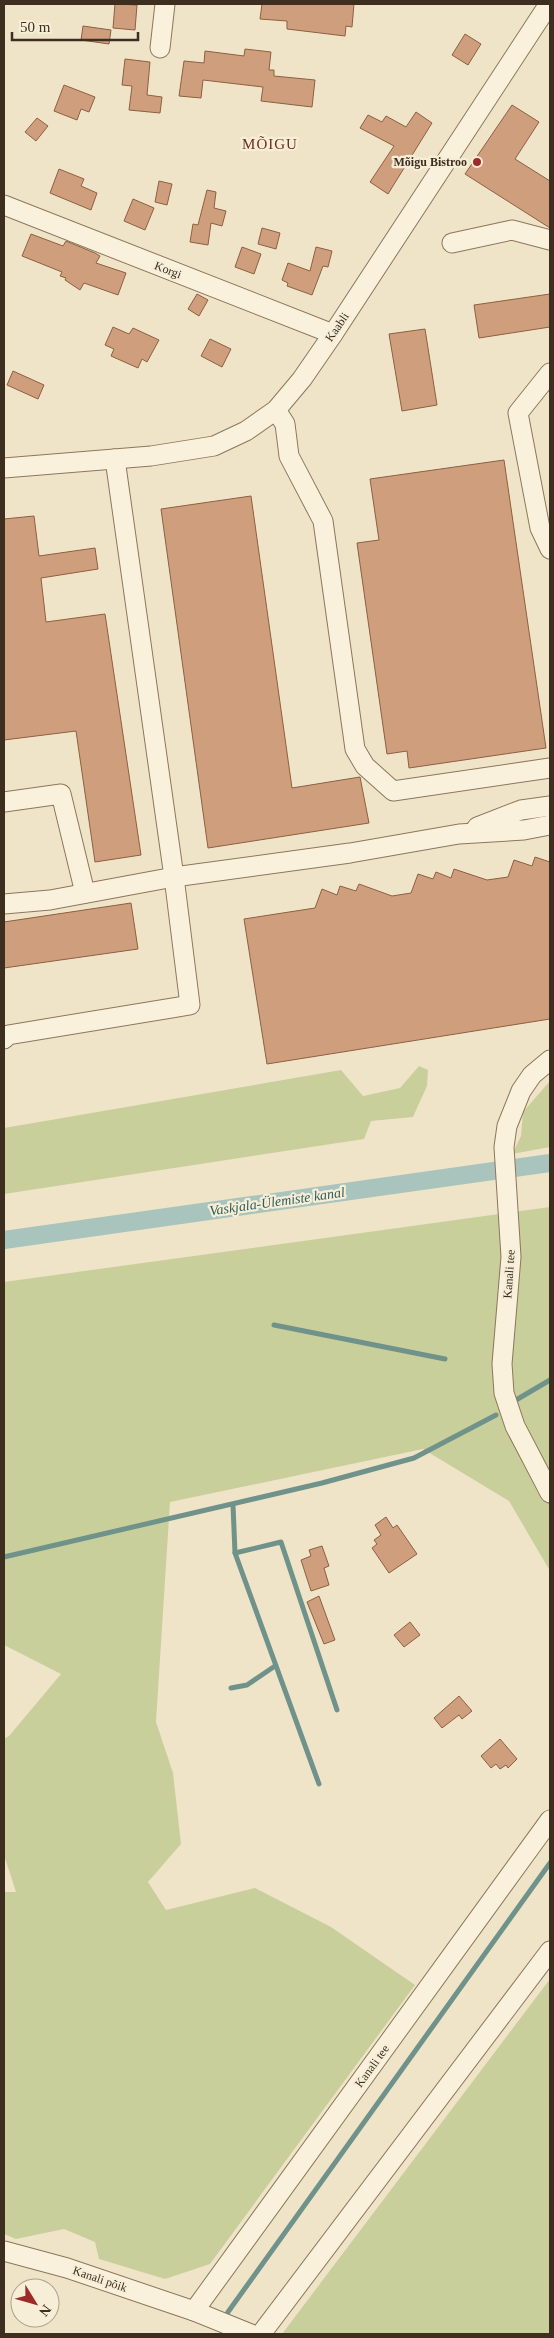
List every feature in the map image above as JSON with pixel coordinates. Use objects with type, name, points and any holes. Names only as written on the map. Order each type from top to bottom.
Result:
[{"type":"street","points":[[160,48],[165,4]]},
{"type":"street","name":"Kaabli","points":[[4,468],[182,453],[214,446],[246,431],[276,410],[302,379],[549,4]]},
{"type":"street","name":"Korgi","points":[[4,205],[332,334]]},
{"type":"street","points":[[452,243],[512,230],[550,240]]},
{"type":"street","points":[[550,373],[518,413],[540,528],[550,549]]},
{"type":"street","points":[[276,410],[285,424],[288,456],[322,521],[355,749],[365,766],[393,791],[550,768]]},
{"type":"street","points":[[4,1039],[8,1035],[190,1005],[116,459]]},
{"type":"street","points":[[4,802],[61,794],[86,894]]},
{"type":"street","points":[[459,834],[521,810],[550,806]]},
{"type":"street","points":[[4,904],[50,900],[174,877],[350,853],[459,834],[524,830],[550,825]]},
{"type":"street","name":"Kanali tee","points":[[550,1060],[532,1075],[521,1091],[507,1126],[504,1147],[511,1257],[502,1364],[504,1393],[515,1426],[550,1493]]},
{"type":"street","name":"Kanali tee","points":[[194,2311],[550,1820]]},
{"type":"street","points":[[261,2334],[550,1951]]},
{"type":"street","name":"Kanali põik","points":[[4,2251],[67,2268],[194,2311],[251,2334]]},
{"type":"green space","points":[[419,1066],[428,1070],[427,1086],[413,1117],[371,1121],[364,1139],[4,1194],[4,1128],[341,1070],[363,1096],[400,1088]]},
{"type":"green space","points":[[550,1081],[550,1147],[512,1154],[521,1136],[523,1112]]},
{"type":"green space","points":[[550,1207],[550,1571],[509,1501],[423,1449],[170,1502],[156,1722],[173,1773],[181,1844],[148,1882],[166,1910],[255,1888],[331,1927],[415,1985],[210,2264],[165,2279],[99,2259],[95,2242],[64,2229],[16,2239],[4,2234],[4,1892],[16,1892],[4,1855],[4,1739],[9,1736],[61,1674],[4,1645],[4,1282]]},
{"type":"green space","points":[[550,1979],[550,2334],[282,2334]]},
{"type":"building","points":[[115,4],[137,5],[135,30],[113,28]]},
{"type":"building","points":[[262,4],[354,4],[352,27],[346,26],[345,36],[287,29],[287,21],[260,19]]},
{"type":"building","points":[[83,26],[111,30],[109,44],[81,40]]},
{"type":"building","points":[[465,34],[481,44],[468,65],[452,55]]},
{"type":"building","points":[[245,49],[271,52],[269,70],[274,70],[274,76],[315,80],[312,107],[261,101],[263,87],[203,80],[201,98],[179,96],[184,61],[204,63],[205,51],[244,56]]},
{"type":"building","points":[[125,59],[150,62],[147,95],[162,97],[160,113],[129,110],[132,86],[122,85]]},
{"type":"building","points":[[64,85],[95,97],[89,112],[81,109],[77,120],[54,111]]},
{"type":"building","points":[[512,105],[539,122],[515,159],[550,181],[550,228],[465,174]]},
{"type":"building","points":[[416,112],[432,123],[388,194],[370,182],[394,146],[360,128],[368,115],[382,122],[386,116],[406,127]]},
{"type":"building","points":[[37,118],[48,126],[36,141],[25,132]]},
{"type":"building","points":[[59,169],[84,179],[81,186],[97,193],[91,210],[50,193]]},
{"type":"building","points":[[159,181],[172,184],[167,205],[155,202]]},
{"type":"building","points":[[207,190],[216,192],[214,208],[226,211],[222,226],[211,223],[208,245],[190,242],[193,224],[198,225]]},
{"type":"building","points":[[133,199],[154,208],[145,230],[124,221]]},
{"type":"building","points":[[262,228],[280,233],[276,249],[258,244]]},
{"type":"building","points":[[31,234],[63,246],[66,241],[100,256],[96,263],[126,273],[118,295],[84,283],[80,290],[65,280],[66,278],[60,276],[62,272],[22,256]]},
{"type":"building","points":[[242,247],[261,254],[254,274],[235,267]]},
{"type":"building","points":[[316,247],[332,251],[328,267],[323,266],[312,295],[287,286],[288,283],[282,280],[288,263],[310,271]]},
{"type":"building","points":[[197,294],[208,300],[199,316],[188,309]]},
{"type":"building","points":[[550,294],[550,327],[479,338],[474,305]]},
{"type":"building","points":[[113,327],[129,334],[133,328],[159,340],[147,362],[142,359],[138,368],[111,356],[114,349],[105,345]]},
{"type":"building","points":[[425,329],[437,405],[402,411],[389,334]]},
{"type":"building","points":[[210,339],[231,349],[222,367],[201,356]]},
{"type":"building","points":[[13,371],[44,385],[38,399],[7,385]]},
{"type":"building","points":[[504,460],[546,748],[409,768],[407,751],[387,754],[357,543],[379,540],[370,479]]},
{"type":"building","points":[[251,496],[292,788],[360,777],[369,823],[208,848],[161,509]]},
{"type":"building","points":[[34,516],[39,556],[95,548],[98,569],[41,578],[46,622],[105,614],[141,855],[95,862],[76,731],[4,740],[4,519]]},
{"type":"building","points":[[535,857],[550,862],[550,1019],[267,1064],[244,919],[315,908],[322,889],[337,895],[340,886],[356,891],[359,884],[392,896],[411,893],[418,874],[433,879],[436,872],[451,878],[454,869],[487,880],[508,877],[514,860],[532,866]]},
{"type":"building","points":[[131,903],[138,949],[4,968],[4,922]]},
{"type":"building","points":[[386,1517],[393,1528],[397,1525],[417,1554],[389,1573],[372,1548],[377,1544],[374,1540],[381,1535],[375,1525]]},
{"type":"building","points":[[322,1546],[329,1566],[324,1568],[329,1585],[311,1591],[301,1560],[311,1556],[309,1550]]},
{"type":"building","points":[[319,1596],[335,1640],[324,1644],[307,1602]]},
{"type":"building","points":[[410,1622],[420,1635],[404,1647],[394,1635]]},
{"type":"building","points":[[459,1696],[472,1711],[462,1719],[459,1715],[442,1728],[434,1718]]},
{"type":"building","points":[[500,1739],[517,1759],[508,1768],[506,1765],[500,1769],[496,1764],[491,1768],[481,1756]]},
{"type":"waterway","name":"Vaskjala-Ülemiste kanal","points":[[4,1240],[550,1163]]},
{"type":"waterway","points":[[274,1325],[445,1359]]},
{"type":"waterway","points":[[516,1400],[550,1380]]},
{"type":"waterway","points":[[4,1557],[322,1483],[414,1458],[496,1415]]},
{"type":"waterway","points":[[233,1505],[235,1553],[319,1784]]},
{"type":"waterway","points":[[235,1553],[281,1542],[337,1710]]},
{"type":"waterway","points":[[231,1688],[247,1685],[275,1666]]},
{"type":"waterway","points":[[228,2312],[550,1863]]},
{"type":"place","name":"Mõigu Bistroo","points":[[477,162]]},
{"type":"district","name":"MÕIGU","points":[[270,144]]}]
